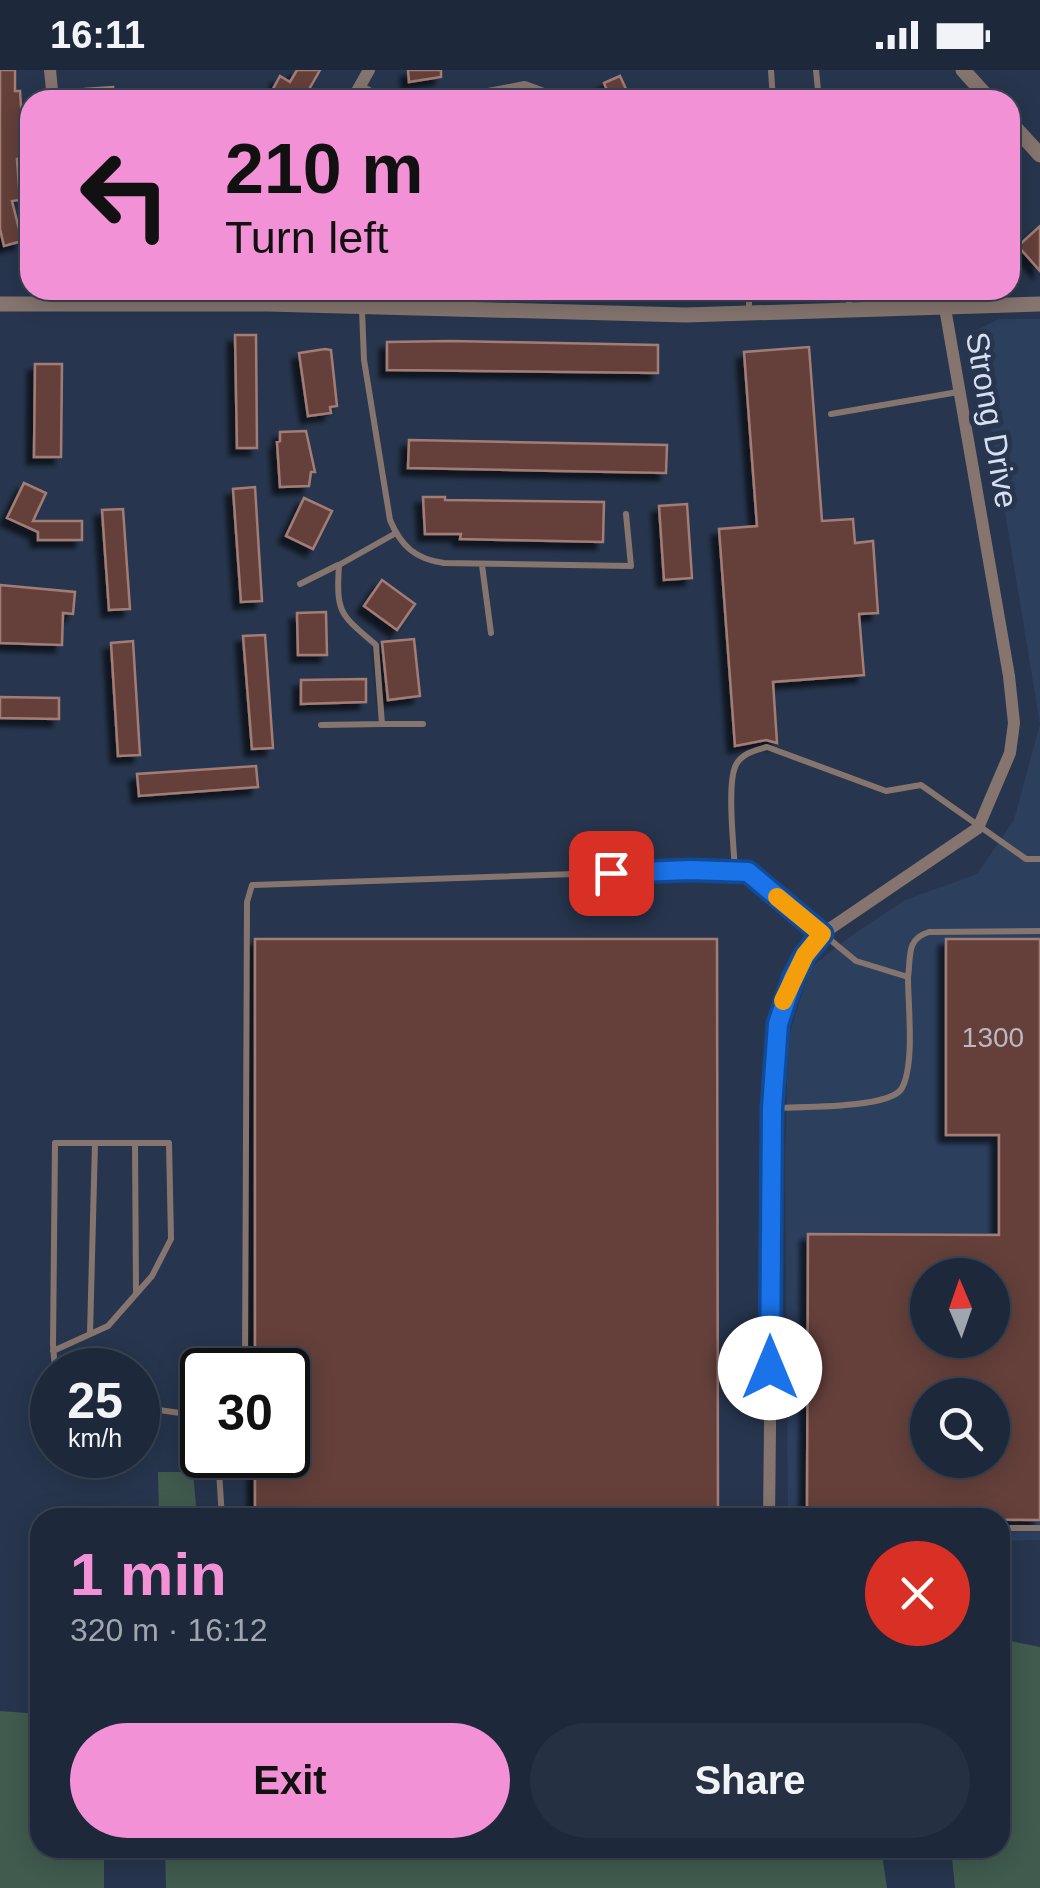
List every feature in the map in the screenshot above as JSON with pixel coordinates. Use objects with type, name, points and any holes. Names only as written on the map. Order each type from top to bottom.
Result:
[{"type":"street","points":[[963,70],[981,90]]},
{"type":"street","points":[[1020,133],[1040,155]]},
{"type":"street","points":[[0,304],[153,300]]},
{"type":"street","points":[[291,300],[362,309],[686,315],[1040,304]]},
{"type":"street","name":"Strong Drive","points":[[945,308],[1014,723],[1006,768],[978,828]]},
{"type":"street","points":[[770,1508],[772,1108],[783,1000],[805,955],[822,934],[978,828]]},
{"type":"lane","points":[[749,300],[749,314]]},
{"type":"lane","points":[[849,300],[850,311]]},
{"type":"lane","points":[[362,309],[364,360],[390,520],[409,550],[430,561],[482,565],[630,566],[626,514]]},
{"type":"lane","points":[[831,414],[960,392]]},
{"type":"lane","points":[[300,584],[396,533]]},
{"type":"lane","points":[[339,564],[337,596],[342,616],[376,645],[382,724]]},
{"type":"lane","points":[[482,565],[490,633]]},
{"type":"lane","points":[[321,725],[423,724]]},
{"type":"lane","points":[[735,872],[735,765],[749,752],[767,746],[886,792],[921,785],[1026,859],[1040,859]]},
{"type":"lane","points":[[245,1348],[247,902],[252,885],[691,870],[748,872],[856,961],[908,977]]},
{"type":"lane","points":[[772,1108],[844,1104],[898,1094],[908,1071],[908,977],[912,942],[918,935],[1040,931]]},
{"type":"lane","points":[[53,1348],[55,1143],[169,1143],[171,1239],[152,1276],[108,1326],[60,1348]]},
{"type":"lane","points":[[90,1334],[95,1143]]},
{"type":"lane","points":[[135,1143],[136,1294]]},
{"type":"lane","points":[[219,1478],[221,1508]]},
{"type":"lane","points":[[1010,1528],[1040,1528]]},
{"type":"shaded area","points":[[999,319],[1040,319],[1040,724],[975,331]]},
{"type":"shaded area","points":[[1040,724],[1040,1540],[1010,1541],[1010,1508],[788,1508],[788,1038],[810,968],[905,900],[977,874],[1014,820]]},
{"type":"green space","points":[[160,1472],[180,1472],[180,1478],[194,1478],[196,1508],[159,1508]]},
{"type":"green space","points":[[1010,1641],[1040,1647],[1040,1888],[955,1888],[952,1858],[1010,1858]]},
{"type":"green space","points":[[0,1711],[30,1713],[30,1858],[104,1858],[104,1888],[0,1888]]},
{"type":"green space","points":[[165,1858],[882,1858],[887,1888],[166,1888]]},
{"type":"building","points":[[0,70],[15,70],[15,91],[20,91],[20,200],[12,201],[20,242],[4,246],[0,229]]},
{"type":"building","points":[[297,70],[320,70],[309,90],[272,90],[280,76],[290,82]]},
{"type":"building","points":[[408,70],[441,70],[441,77],[409,82]]},
{"type":"building","points":[[620,76],[626,90],[607,90],[604,83]]},
{"type":"building","points":[[1040,226],[1040,271],[1020,248]]},
{"type":"building","points":[[235,335],[256,335],[257,448],[237,448]]},
{"type":"building","points":[[387,342],[658,345],[658,373],[387,370]]},
{"type":"building","points":[[809,347],[822,521],[853,519],[855,543],[873,541],[878,613],[859,614],[864,675],[773,682],[777,743],[766,740],[735,746],[719,529],[757,526],[744,352]]},
{"type":"building","points":[[331,350],[337,406],[330,407],[331,413],[308,416],[299,353]]},
{"type":"building","points":[[35,364],[62,364],[61,457],[34,457]]},
{"type":"building","points":[[306,431],[315,472],[311,472],[309,486],[280,487],[280,432]]},
{"type":"building","points":[[409,440],[667,445],[666,473],[408,468]]},
{"type":"building","points":[[24,483],[46,493],[33,521],[82,521],[82,540],[38,540],[38,532],[7,518]]},
{"type":"building","points":[[255,487],[262,601],[241,602],[233,489]]},
{"type":"building","points":[[423,497],[604,502],[603,542],[460,539],[461,534],[425,534]]},
{"type":"building","points":[[304,498],[332,511],[313,549],[286,536]]},
{"type":"building","points":[[687,504],[692,578],[664,580],[659,506]]},
{"type":"building","points":[[123,509],[130,609],[109,610],[102,510]]},
{"type":"building","points":[[382,580],[415,604],[397,630],[364,606]]},
{"type":"building","points":[[0,585],[75,592],[73,614],[63,613],[62,645],[0,643]]},
{"type":"building","points":[[326,612],[327,655],[298,655],[297,613]]},
{"type":"building","points":[[265,635],[273,748],[252,749],[243,636]]},
{"type":"building","points":[[414,639],[420,696],[388,700],[382,642]]},
{"type":"building","points":[[133,641],[140,755],[118,756],[111,643]]},
{"type":"building","points":[[366,679],[366,702],[301,704],[301,680]]},
{"type":"building","points":[[0,697],[59,698],[59,719],[0,718]]},
{"type":"building","points":[[256,766],[258,787],[139,796],[137,774]]},
{"type":"building","points":[[255,939],[717,939],[718,1508],[255,1508],[255,1478],[310,1478],[310,1348],[255,1348]]},
{"type":"building","points":[[946,939],[1040,939],[1040,1520],[1010,1520],[1010,1508],[807,1508],[808,1234],[999,1235],[999,1135],[946,1135]]},
{"type":"slow traffic","points":[[777,897],[822,934],[805,955],[783,1001]]},
{"type":"route","points":[[611,873],[748,872],[822,934],[793,978],[778,1024],[772,1108],[770,1368]]}]
